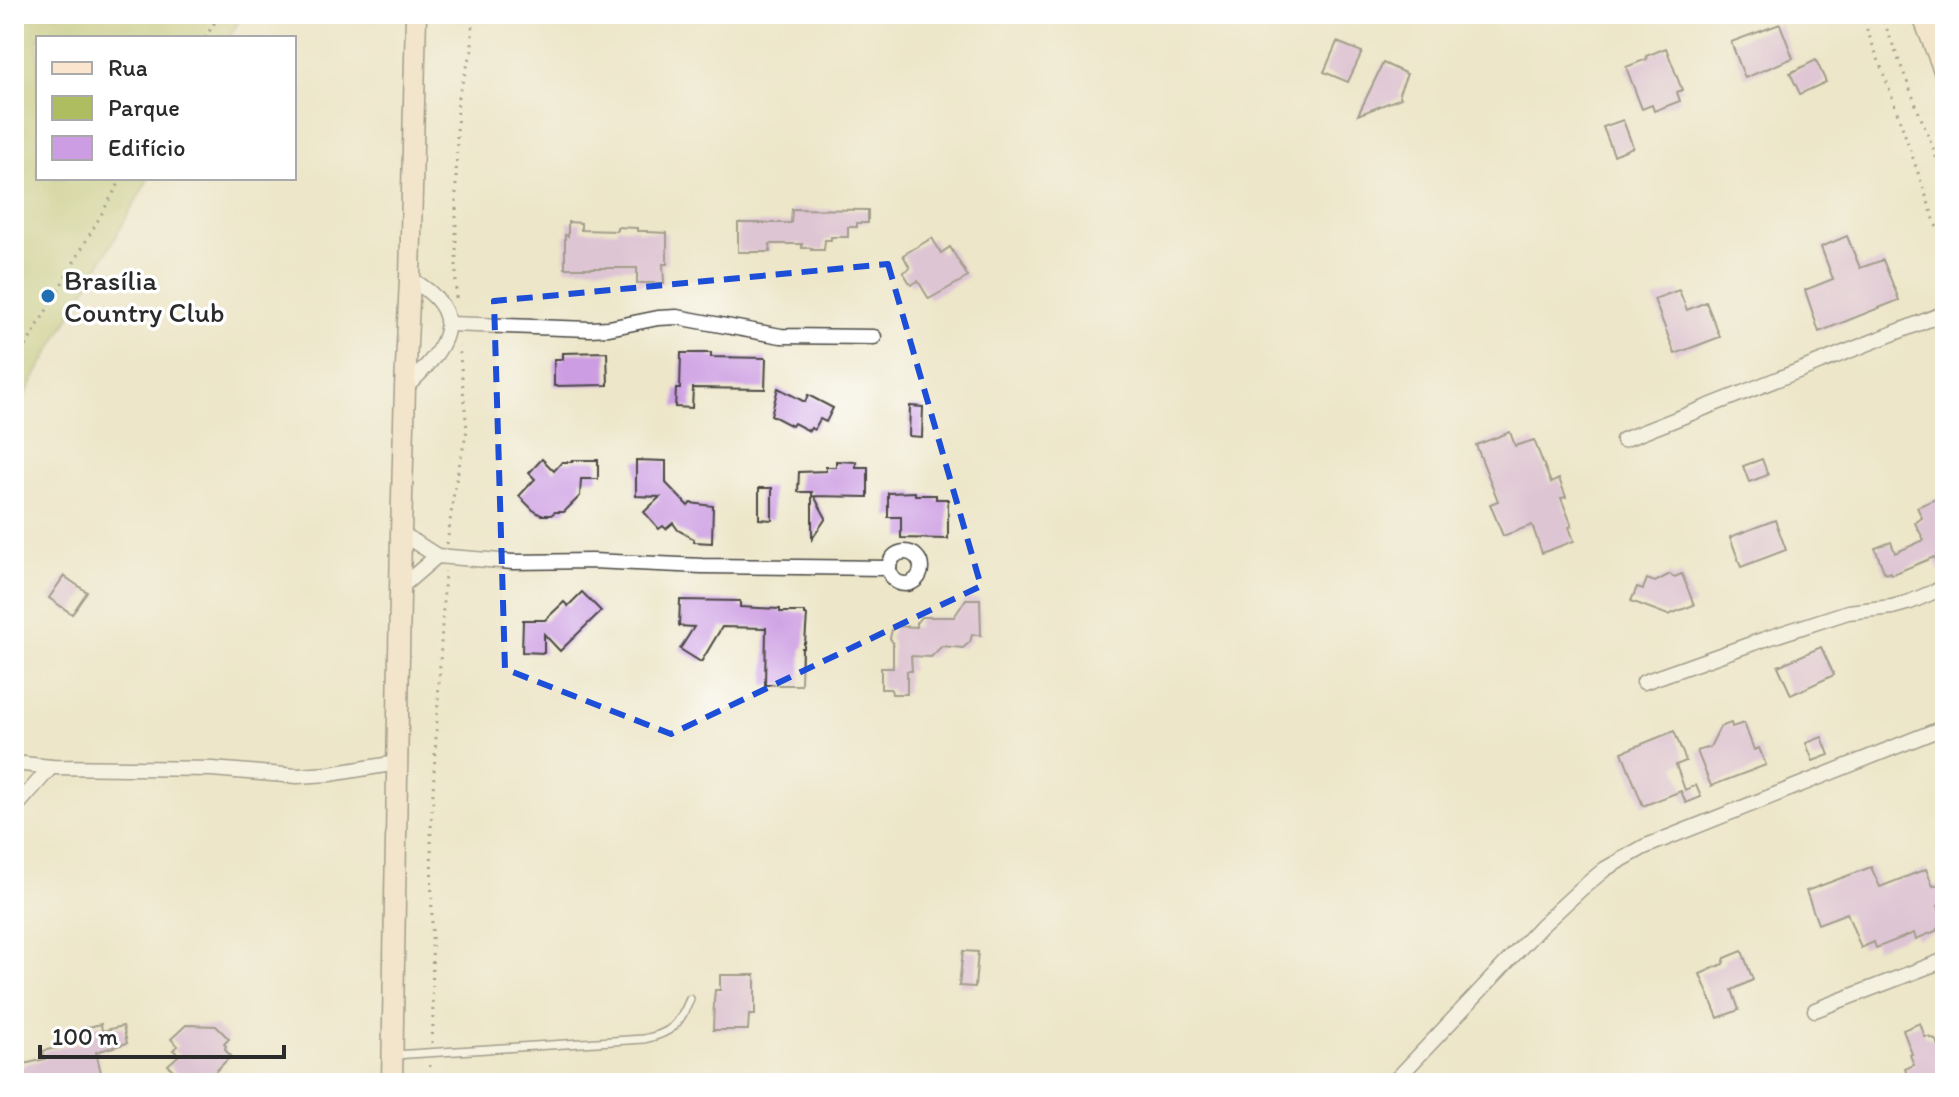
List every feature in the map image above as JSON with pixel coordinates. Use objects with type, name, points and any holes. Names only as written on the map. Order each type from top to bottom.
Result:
[{"type":"street","points":[[392,1083],[401,533],[416,14]]},
{"type":"street","points":[[1922,14],[1945,73]]},
{"type":"street","points":[[405,388],[445,340],[449,324],[447,314],[435,297],[410,279]]},
{"type":"street","points":[[1623,440],[1945,313]]},
{"type":"street","points":[[449,324],[590,329],[677,317],[781,336],[874,337]]},
{"type":"street","points":[[401,533],[437,556],[513,562],[889,568]]},
{"type":"street","points":[[401,587],[437,556]]},
{"type":"street","points":[[1644,682],[1848,612],[1892,607],[1945,587]]},
{"type":"street","points":[[1393,1083],[1541,926],[1605,869],[1644,847],[1945,727]]},
{"type":"street","points":[[14,763],[51,767],[212,769],[311,776],[397,763]]},
{"type":"street","points":[[14,809],[51,767]]},
{"type":"street","points":[[1815,1010],[1945,960]]},
{"type":"lane","points":[[392,1055],[644,1039],[657,1036],[678,1024],[690,999]]},
{"type":"path","points":[[206,36],[220,14]]},
{"type":"path","points":[[1861,14],[1945,251]]},
{"type":"path","points":[[1881,14],[1945,180]]},
{"type":"path","points":[[14,367],[121,180]]},
{"type":"highlighted area","points":[[888,264],[981,586],[671,734],[505,669],[494,301]]},
{"type":"green space","name":"Brasília Country Club","points":[[14,14],[243,14],[230,36],[36,36],[36,180],[148,180],[14,414]]},
{"type":"building","points":[[1780,24],[1793,58],[1745,78],[1731,42]]},
{"type":"building","points":[[1337,42],[1362,52],[1348,82],[1324,72]]},
{"type":"building","points":[[1666,48],[1682,90],[1677,92],[1680,101],[1654,111],[1652,105],[1642,109],[1626,67]]},
{"type":"building","points":[[1816,60],[1826,82],[1800,94],[1790,73]]},
{"type":"building","points":[[1383,63],[1407,74],[1399,93],[1401,98],[1358,115]]},
{"type":"building","points":[[1623,120],[1633,147],[1614,155],[1603,127]]},
{"type":"building","points":[[792,209],[868,210],[868,223],[848,227],[848,237],[825,240],[824,250],[802,248],[802,244],[770,244],[770,252],[738,252],[738,223],[791,223]]},
{"type":"building","points":[[568,222],[581,223],[581,230],[617,231],[617,227],[667,233],[664,283],[637,283],[637,268],[565,268]]},
{"type":"building","points":[[1847,236],[1860,268],[1883,260],[1899,300],[1819,332],[1805,290],[1833,279],[1821,247]]},
{"type":"building","points":[[932,238],[941,253],[950,247],[968,277],[929,299],[918,281],[911,285],[903,272],[910,268],[903,255]]},
{"type":"building","points":[[1679,290],[1687,310],[1706,302],[1720,337],[1675,354],[1654,299]]},
{"type":"building","points":[[607,352],[608,385],[554,386],[554,359],[563,359],[563,353]]},
{"type":"building","points":[[681,353],[766,358],[765,389],[693,388],[692,408],[675,407],[676,389],[680,389]]},
{"type":"building","points":[[778,388],[805,402],[808,395],[833,408],[826,422],[820,419],[814,430],[811,428],[809,431],[771,415]]},
{"type":"building","points":[[910,406],[923,407],[922,437],[909,436]]},
{"type":"building","points":[[1510,432],[1515,446],[1534,440],[1551,483],[1559,479],[1566,497],[1561,498],[1572,526],[1569,527],[1574,541],[1542,553],[1532,525],[1503,536],[1490,504],[1498,501],[1476,445]]},
{"type":"building","points":[[542,459],[554,471],[562,462],[598,460],[598,479],[581,479],[580,496],[564,512],[541,515],[519,496],[535,479],[529,473]]},
{"type":"building","points":[[1762,459],[1768,475],[1749,482],[1743,466]]},
{"type":"building","points":[[636,460],[666,461],[666,483],[688,506],[691,503],[713,506],[712,543],[694,542],[673,523],[666,529],[663,526],[659,529],[644,512],[660,497],[636,496]]},
{"type":"building","points":[[836,461],[856,462],[856,467],[868,467],[868,497],[814,496],[826,518],[812,539],[812,492],[798,492],[799,472],[826,471],[826,467],[836,467]]},
{"type":"building","points":[[759,488],[772,488],[772,520],[759,519]]},
{"type":"building","points":[[915,492],[915,495],[936,495],[936,499],[948,499],[948,539],[901,538],[901,517],[888,517],[888,493]]},
{"type":"building","points":[[1945,495],[1945,577],[1942,578],[1934,557],[1891,575],[1890,572],[1885,574],[1875,548],[1891,542],[1895,553],[1924,540],[1915,523],[1922,518],[1917,507]]},
{"type":"building","points":[[1775,520],[1786,550],[1741,567],[1730,537]]},
{"type":"building","points":[[1670,574],[1674,577],[1682,574],[1694,605],[1668,615],[1631,601],[1637,587],[1643,589],[1647,579],[1655,582]]},
{"type":"building","points":[[64,576],[87,592],[72,614],[49,598]]},
{"type":"building","points":[[582,592],[601,611],[560,651],[544,634],[544,653],[522,652],[523,620],[545,620],[564,602],[568,606]]},
{"type":"building","points":[[966,599],[980,599],[981,635],[972,635],[963,648],[942,646],[931,657],[911,656],[912,671],[907,671],[907,694],[892,694],[891,689],[881,689],[881,668],[893,668],[893,643],[890,638],[893,626],[917,627],[921,617],[954,617]]},
{"type":"building","points":[[680,600],[740,601],[740,607],[805,612],[801,685],[765,685],[766,628],[722,627],[701,662],[680,649],[694,627],[679,626]]},
{"type":"building","points":[[1821,647],[1834,675],[1791,695],[1778,666]]},
{"type":"building","points":[[1731,723],[1732,727],[1744,723],[1754,750],[1759,748],[1766,765],[1711,786],[1697,751],[1710,747],[1720,727]]},
{"type":"building","points":[[1674,731],[1686,761],[1676,765],[1685,790],[1696,785],[1701,797],[1686,803],[1681,791],[1643,806],[1622,752]]},
{"type":"building","points":[[1822,737],[1829,755],[1813,761],[1806,743]]},
{"type":"building","points":[[1871,867],[1880,887],[1926,869],[1933,886],[1945,883],[1945,904],[1938,906],[1943,917],[1936,931],[1916,939],[1914,933],[1876,948],[1874,942],[1861,948],[1847,913],[1818,924],[1806,891]]},
{"type":"building","points":[[963,951],[978,952],[975,987],[959,986]]},
{"type":"building","points":[[1742,951],[1753,980],[1732,990],[1739,1010],[1718,1018],[1700,974]]},
{"type":"building","points":[[720,975],[755,975],[755,1015],[749,1015],[748,1030],[713,1030],[715,990],[720,990]]},
{"type":"building","points":[[1920,1023],[1925,1037],[1937,1041],[1945,1062],[1945,1083],[1910,1083],[1905,1069],[1914,1065],[1903,1030]]},
{"type":"building","points":[[101,1024],[102,1031],[123,1026],[127,1043],[96,1052],[103,1081],[21,1083],[17,1068],[45,1059],[43,1051],[83,1041],[80,1029]]},
{"type":"building","points":[[186,1025],[216,1026],[229,1039],[224,1044],[231,1056],[205,1082],[194,1071],[184,1081],[168,1065],[179,1055],[173,1050],[178,1046],[171,1039]]},
{"type":"place","name":"Brasília Country Club","points":[[48,296]]}]
